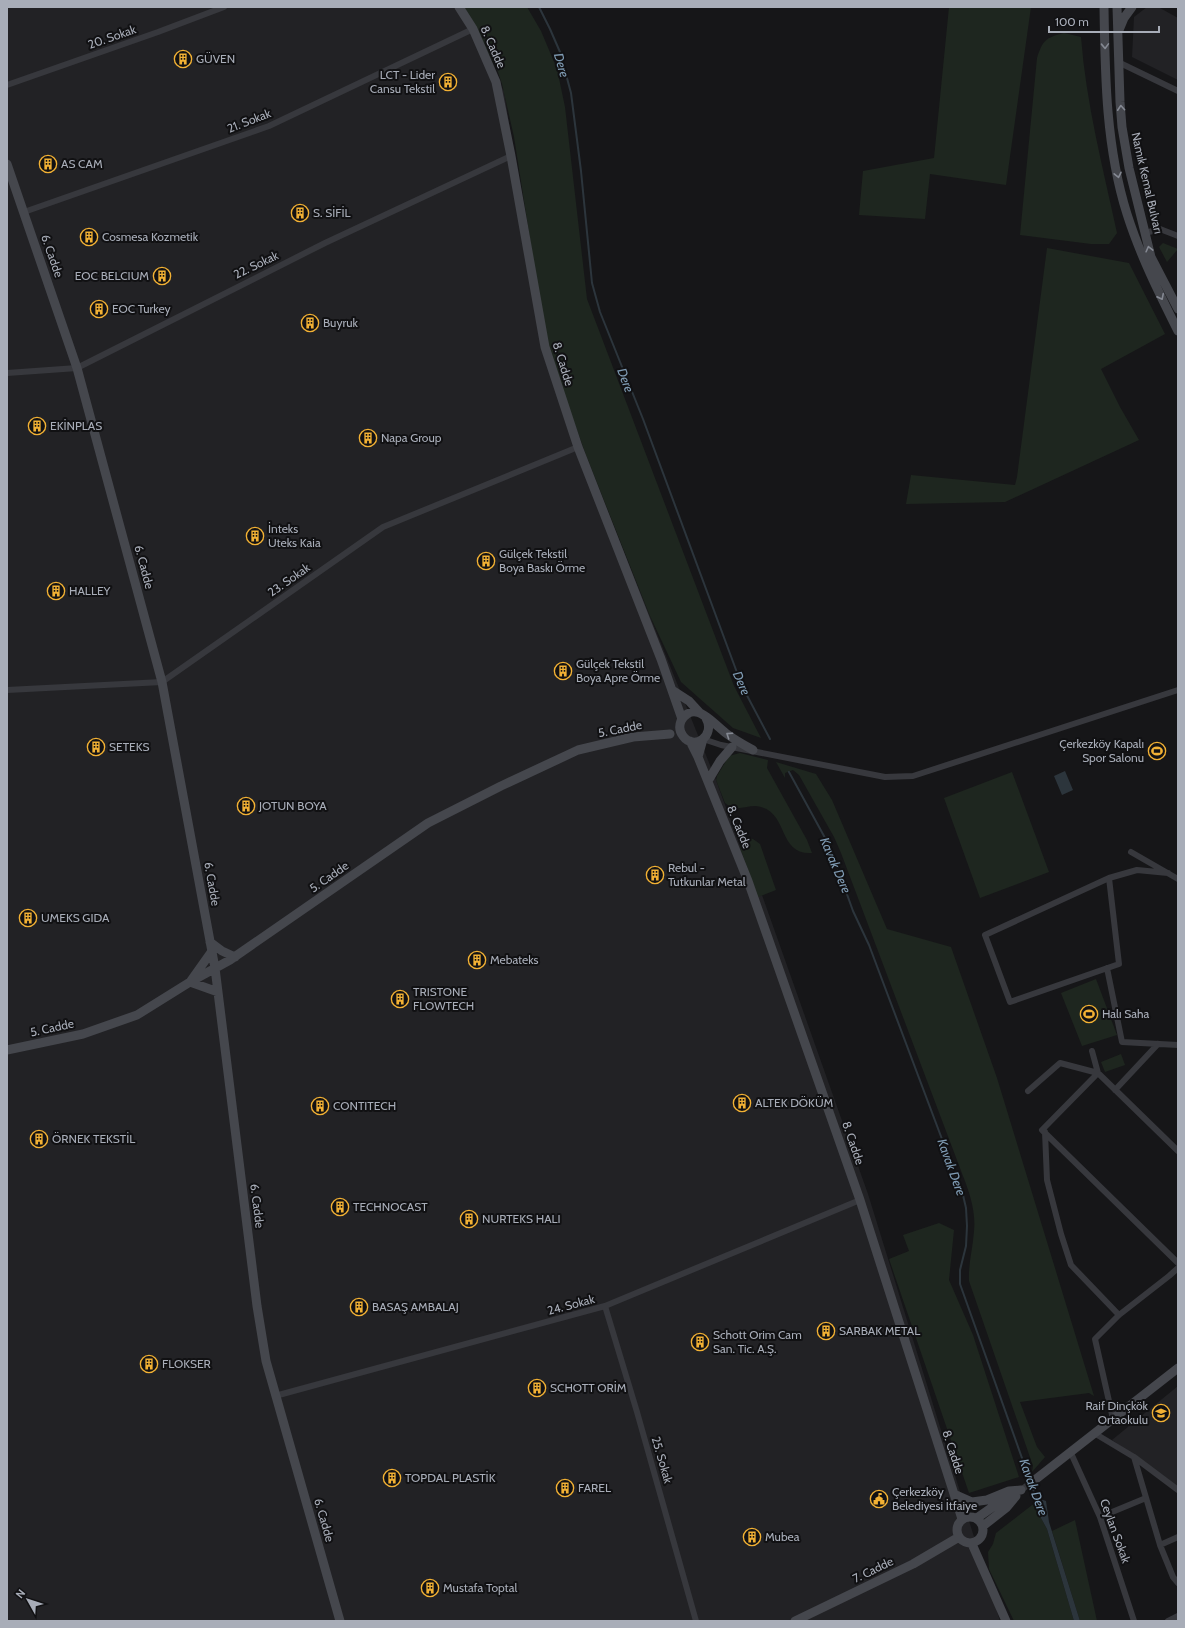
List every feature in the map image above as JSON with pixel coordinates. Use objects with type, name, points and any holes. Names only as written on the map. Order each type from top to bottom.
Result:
[{"type":"street","name":"20. Sokak","points":[[7,85],[158,32],[224,7]]},
{"type":"street","name":"8. Cadde","points":[[460,7],[473,29],[496,82],[511,156],[545,347],[578,447],[672,690],[681,723]]},
{"type":"street","name":"Namık Kemal Bulvarı","points":[[1104,7],[1107,103],[1117,173],[1126,212],[1134,237],[1149,272],[1178,331]]},
{"type":"street","name":"Namık Kemal Bulvarı","points":[[1117,7],[1118,62],[1122,127],[1129,168],[1151,257],[1178,309]]},
{"type":"street","points":[[1118,33],[1124,18],[1132,7]]},
{"type":"street","name":"21. Sokak","points":[[24,212],[269,126],[473,29]]},
{"type":"street","points":[[1118,62],[1178,91]]},
{"type":"street","points":[[1110,129],[1122,127]]},
{"type":"street","name":"22. Sokak","points":[[7,373],[77,368],[311,250],[511,156]]},
{"type":"street","name":"6. Cadde","points":[[7,164],[77,368],[162,682],[215,968],[257,1306],[266,1361],[340,1621]]},
{"type":"street","points":[[1134,237],[1160,229],[1178,236]]},
{"type":"street","name":"23. Sokak","points":[[162,682],[383,527],[578,447]]},
{"type":"street","points":[[7,690],[162,682]]},
{"type":"street","points":[[672,690],[689,701],[703,716],[708,722],[709,729],[708,733],[698,741],[688,740],[670,734],[692,712],[703,716],[753,750]]},
{"type":"street","points":[[702,739],[732,747],[885,777],[913,776],[1178,690]]},
{"type":"street","points":[[681,723],[682,736],[688,740]]},
{"type":"street","name":"5. Cadde","points":[[7,1050],[75,1035],[120,1022],[137,1015],[234,957],[383,853],[428,823],[454,809],[578,750],[633,737],[670,734]]},
{"type":"street","points":[[698,757],[702,739]]},
{"type":"street","name":"8. Cadde","points":[[688,740],[698,757],[748,881],[860,1200],[962,1519]]},
{"type":"street","points":[[708,781],[720,761],[732,747]]},
{"type":"street","points":[[1131,852],[1178,879]]},
{"type":"street","points":[[1109,878],[1119,964],[1010,1002],[985,935],[1109,878],[1137,870],[1168,873]]},
{"type":"street","points":[[218,992],[190,982],[211,947],[234,957]]},
{"type":"street","points":[[1107,968],[1122,1042],[1178,1045]]},
{"type":"street","points":[[1115,1090],[1158,1044]]},
{"type":"street","points":[[1092,1051],[1098,1072],[1178,1150]]},
{"type":"street","points":[[1028,1091],[1060,1063],[1098,1072]]},
{"type":"street","points":[[1098,1072],[1042,1130],[1045,1132],[1047,1180],[1061,1234],[1071,1265],[1119,1315]]},
{"type":"street","points":[[1045,1132],[1176,1261]]},
{"type":"street","name":"24. Sokak","points":[[276,1396],[605,1306],[860,1200]]},
{"type":"street","points":[[1176,1261],[1178,1253]]},
{"type":"street","points":[[1114,1419],[1095,1339],[1119,1315],[1178,1268]]},
{"type":"street","name":"25. Sokak","points":[[605,1306],[637,1412],[696,1621]]},
{"type":"street","points":[[977,1518],[983,1526],[983,1533],[980,1539],[972,1544],[965,1543],[959,1537],[957,1529],[962,1519],[970,1517],[977,1518],[1021,1490],[1178,1368]]},
{"type":"street","points":[[1094,1433],[1134,1457],[1178,1490]]},
{"type":"street","name":"Ceylan Sokak","points":[[1070,1451],[1100,1517],[1134,1621]]},
{"type":"street","points":[[1134,1457],[1160,1545],[1173,1577],[1178,1583]]},
{"type":"street","points":[[954,1494],[972,1502],[987,1500],[1009,1491],[1021,1490]]},
{"type":"street","points":[[983,1526],[1006,1508],[1021,1490]]},
{"type":"street","points":[[1100,1517],[1146,1498]]},
{"type":"street","name":"7. Cadde","points":[[795,1621],[913,1564],[959,1537]]},
{"type":"street","points":[[1160,1545],[1178,1537]]},
{"type":"street","points":[[972,1544],[1006,1621]]},
{"type":"street","points":[[1168,1621],[1178,1616]]},
{"type":"shaded area","points":[[7,7],[458,7],[504,91],[544,349],[585,455],[716,780],[758,896],[762,895],[868,1194],[1000,1621],[7,1621]]},
{"type":"shaded area","points":[[462,7],[527,7],[541,31],[557,69],[565,107],[587,299],[734,686],[761,738],[733,728],[681,682],[650,616],[586,455],[547,347],[514,137],[502,84],[497,69]]},
{"type":"shaded area","points":[[949,7],[1031,7],[1006,185],[930,174],[925,219],[859,215],[863,171],[934,158]]},
{"type":"shaded area","points":[[1147,7],[1160,8],[1178,18],[1178,80],[1132,57],[1134,17]]},
{"type":"shaded area","points":[[1064,33],[1081,37],[1083,62],[1091,111],[1117,233],[1109,244],[1091,244],[1020,235],[1037,58],[1043,43],[1053,36]]},
{"type":"shaded area","points":[[1163,243],[1178,249],[1167,262],[1159,247]]},
{"type":"shaded area","points":[[1047,248],[1129,263],[1165,334],[1101,369],[1139,440],[1005,502],[906,504],[911,475],[1015,485]]},
{"type":"shaded area","points":[[740,753],[768,760],[767,768],[807,840],[812,853],[801,852],[793,847],[787,840],[774,815],[767,809],[756,806],[734,809],[725,803],[716,780],[717,776],[729,756]]},
{"type":"shaded area","points":[[776,762],[816,774],[832,800],[887,929],[951,947],[997,1078],[1094,1396],[1089,1393],[1020,1402],[1037,1447],[1045,1457],[1032,1472],[1033,1466],[969,1281],[974,1217],[972,1203],[966,1183],[834,837],[799,775],[793,770],[785,773],[785,778]]},
{"type":"shaded area","points":[[1065,771],[1073,790],[1062,795],[1054,776]]},
{"type":"shaded area","points":[[1012,772],[1049,872],[980,898],[944,798]]},
{"type":"shaded area","points":[[745,837],[753,839],[760,844],[776,890],[758,897],[740,848]]},
{"type":"shaded area","name":"Halı Saha","points":[[1096,979],[1117,1035],[1082,1046],[1061,993]]},
{"type":"shaded area","points":[[1121,1054],[1125,1065],[1105,1072],[1101,1062]]},
{"type":"shaded area","points":[[939,1223],[954,1230],[949,1280],[973,1335],[1019,1477],[969,1493],[889,1259],[909,1251],[903,1235]]},
{"type":"shaded area","name":"Raif Dinçkök Ortaokulu","points":[[1178,1386],[1178,1487],[1112,1440]]},
{"type":"shaded area","points":[[1040,1499],[1046,1501],[1049,1522],[1080,1621],[1074,1621],[1047,1529],[1036,1509],[1036,1502]]},
{"type":"shaded area","points":[[1036,1502],[1036,1509],[1047,1529],[1074,1621],[1014,1621],[989,1569],[988,1552],[993,1544],[996,1533]]},
{"type":"shaded area","points":[[1075,1520],[1097,1621],[1080,1621],[1052,1531]]},
{"type":"waterway","name":"Dere","points":[[539,7],[560,52],[571,93],[581,171],[592,283],[600,312],[643,419],[742,686],[770,739]]},
{"type":"waterway","name":"Kavak Dere","points":[[789,772],[830,847],[853,911],[869,945],[963,1195],[966,1208],[967,1226],[966,1246],[960,1270],[960,1284],[1038,1503]]},
{"type":"place","name":"GÜVEN","points":[[183,59]]},
{"type":"place","name":"LCT - Lider Cansu Tekstil","points":[[448,82]]},
{"type":"place","name":"AS CAM","points":[[48,164]]},
{"type":"place","name":"S. SİFİL","points":[[300,213]]},
{"type":"place","name":"Cosmesa Kozmetik","points":[[89,237]]},
{"type":"place","name":"EOC BELCIUM","points":[[162,276]]},
{"type":"place","name":"EOC Turkey","points":[[99,309]]},
{"type":"place","name":"Buyruk","points":[[310,323]]},
{"type":"place","name":"EKİNPLAS","points":[[37,426]]},
{"type":"place","name":"Napa Group","points":[[368,438]]},
{"type":"place","name":"İnteks Uteks Kaia","points":[[255,536]]},
{"type":"place","name":"Gülçek Tekstil Boya Baskı Örme","points":[[486,561]]},
{"type":"place","name":"HALLEY","points":[[56,591]]},
{"type":"place","name":"Gülçek Tekstil Boya Apre Örme","points":[[563,671]]},
{"type":"place","name":"SETEKS","points":[[96,747]]},
{"type":"place","name":"Çerkezköy Kapalı Spor Salonu","points":[[1157,751]]},
{"type":"place","name":"JOTUN BOYA","points":[[246,806]]},
{"type":"place","name":"Rebul - Tutkunlar Metal","points":[[655,875]]},
{"type":"place","name":"UMEKS GIDA","points":[[28,918]]},
{"type":"place","name":"Mebateks","points":[[477,960]]},
{"type":"place","name":"TRISTONE FLOWTECH","points":[[400,999]]},
{"type":"place","name":"Halı Saha","points":[[1089,1014]]},
{"type":"place","name":"ALTEK DÖKÜM","points":[[742,1103]]},
{"type":"place","name":"CONTITECH","points":[[320,1106]]},
{"type":"place","name":"ÖRNEK TEKSTİL","points":[[39,1139]]},
{"type":"place","name":"TECHNOCAST","points":[[340,1207]]},
{"type":"place","name":"NURTEKS HALI","points":[[469,1219]]},
{"type":"place","name":"BASAŞ AMBALAJ","points":[[359,1307]]},
{"type":"place","name":"SARBAK METAL","points":[[826,1331]]},
{"type":"place","name":"Schott Orim Cam San. Tic. A.Ş.","points":[[700,1342]]},
{"type":"place","name":"FLOKSER","points":[[149,1364]]},
{"type":"place","name":"SCHOTT ORİM","points":[[537,1388]]},
{"type":"place","name":"Raif Dinçkök Ortaokulu","points":[[1161,1413]]},
{"type":"place","name":"TOPDAL PLASTİK","points":[[392,1478]]},
{"type":"place","name":"FAREL","points":[[565,1488]]},
{"type":"place","name":"Çerkezköy Belediyesi İtfaiye","points":[[879,1499]]},
{"type":"place","name":"Mubea","points":[[752,1537]]},
{"type":"place","name":"Mustafa Toptal","points":[[430,1588]]}]
